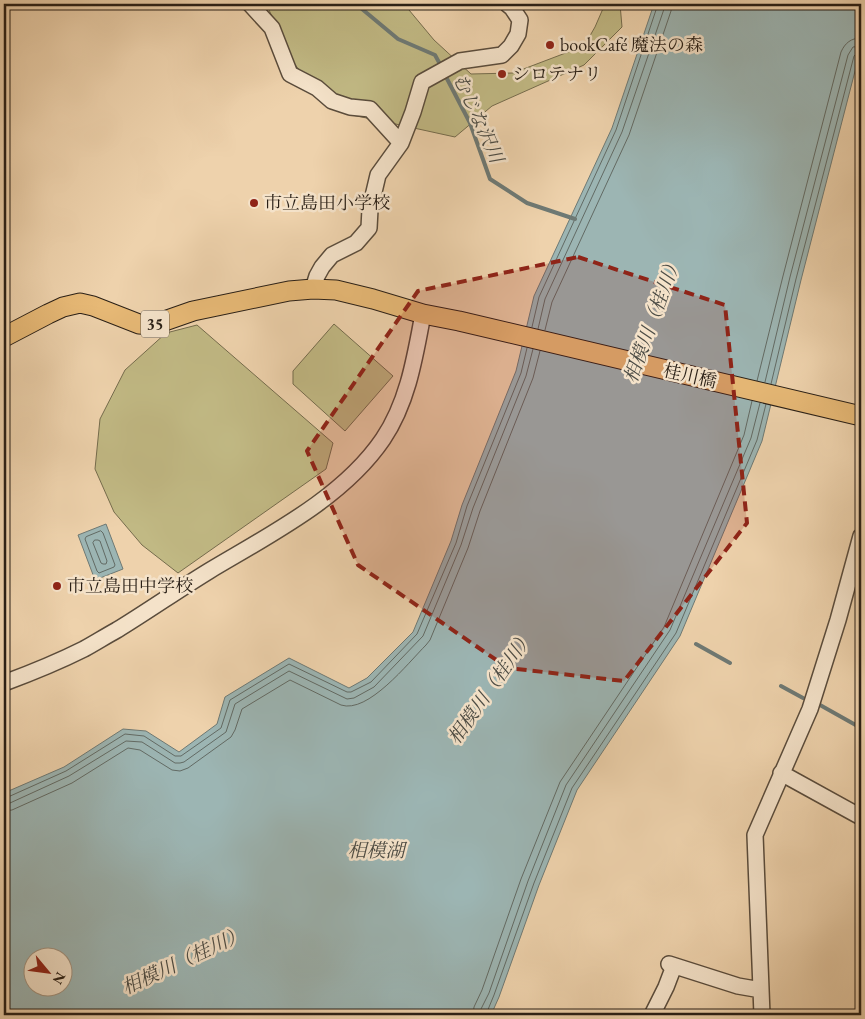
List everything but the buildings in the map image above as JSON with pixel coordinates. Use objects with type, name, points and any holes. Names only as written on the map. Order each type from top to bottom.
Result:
[{"type":"main road","name":"35","points":[[4,337],[63,307],[80,303],[93,306],[139,324],[153,325],[200,310],[289,291],[313,289],[336,290],[373,298],[422,314]]},
{"type":"main road","name":"桂川橋","points":[[422,314],[459,321],[861,416]]},
{"type":"street","points":[[250,4],[272,28],[290,74],[317,88],[332,101],[350,107],[370,110],[401,143]]},
{"type":"street","points":[[313,289],[322,266],[332,256],[356,243],[369,228],[370,209],[378,175],[401,143],[422,82],[460,61],[502,55],[511,46],[518,34],[520,20],[507,4]]},
{"type":"street","points":[[4,683],[34,672],[85,648],[298,517],[335,491],[359,468],[382,440],[392,424],[409,381],[422,314]]},
{"type":"street","points":[[762,1015],[755,835],[810,709],[838,620],[861,536]]},
{"type":"street","points":[[781,773],[861,817]]},
{"type":"street","points":[[652,1015],[666,987],[671,965],[738,986],[761,990]]},
{"type":"highlighted area","points":[[578,257],[725,305],[747,523],[624,681],[508,668],[358,565],[307,451],[418,291]]},
{"type":"shaded area","points":[[273,4],[404,4],[434,40],[471,74],[513,73],[584,46],[605,4],[620,4],[622,27],[584,65],[492,106],[455,137],[347,114],[322,99],[293,62],[269,10]]},
{"type":"shaded area","points":[[334,324],[393,376],[345,431],[293,384],[293,371]]},
{"type":"shaded area","points":[[197,325],[333,443],[326,469],[178,573],[142,545],[114,512],[95,469],[100,419],[125,370],[166,333]]},
{"type":"water","name":"相模湖","points":[[654,4],[861,4],[861,48],[801,280],[762,441],[680,636],[577,790],[539,885],[491,1015],[4,1015],[4,793],[64,767],[123,729],[146,731],[179,752],[217,724],[225,697],[289,658],[349,688],[367,678],[413,632],[451,541],[462,505],[516,371],[534,296],[612,128]]},
{"type":"water","points":[[106,524],[123,569],[95,580],[78,535]]},
{"type":"waterway","name":"むじな沢川","points":[[356,4],[398,39],[435,55],[441,66]]},
{"type":"waterway","name":"むじな沢川","points":[[444,73],[470,123],[490,179],[527,203],[575,219]]},
{"type":"waterway","points":[[696,644],[730,663]]},
{"type":"waterway","points":[[781,686],[803,698]]},
{"type":"waterway","points":[[820,705],[861,728]]},
{"type":"place","name":"bookCafé 魔法の森","points":[[550,45]]},
{"type":"place","name":"シロテナリ","points":[[502,74]]},
{"type":"place","name":"市立島田小学校","points":[[254,203]]},
{"type":"place","name":"市立島田中学校","points":[[57,586]]},
{"type":"water label","name":"相模川（桂川）","points":[[652,319]]},
{"type":"water label","name":"相模川（桂川）","points":[[490,687]]},
{"type":"water label","name":"相模川（桂川）","points":[[183,960]]}]
